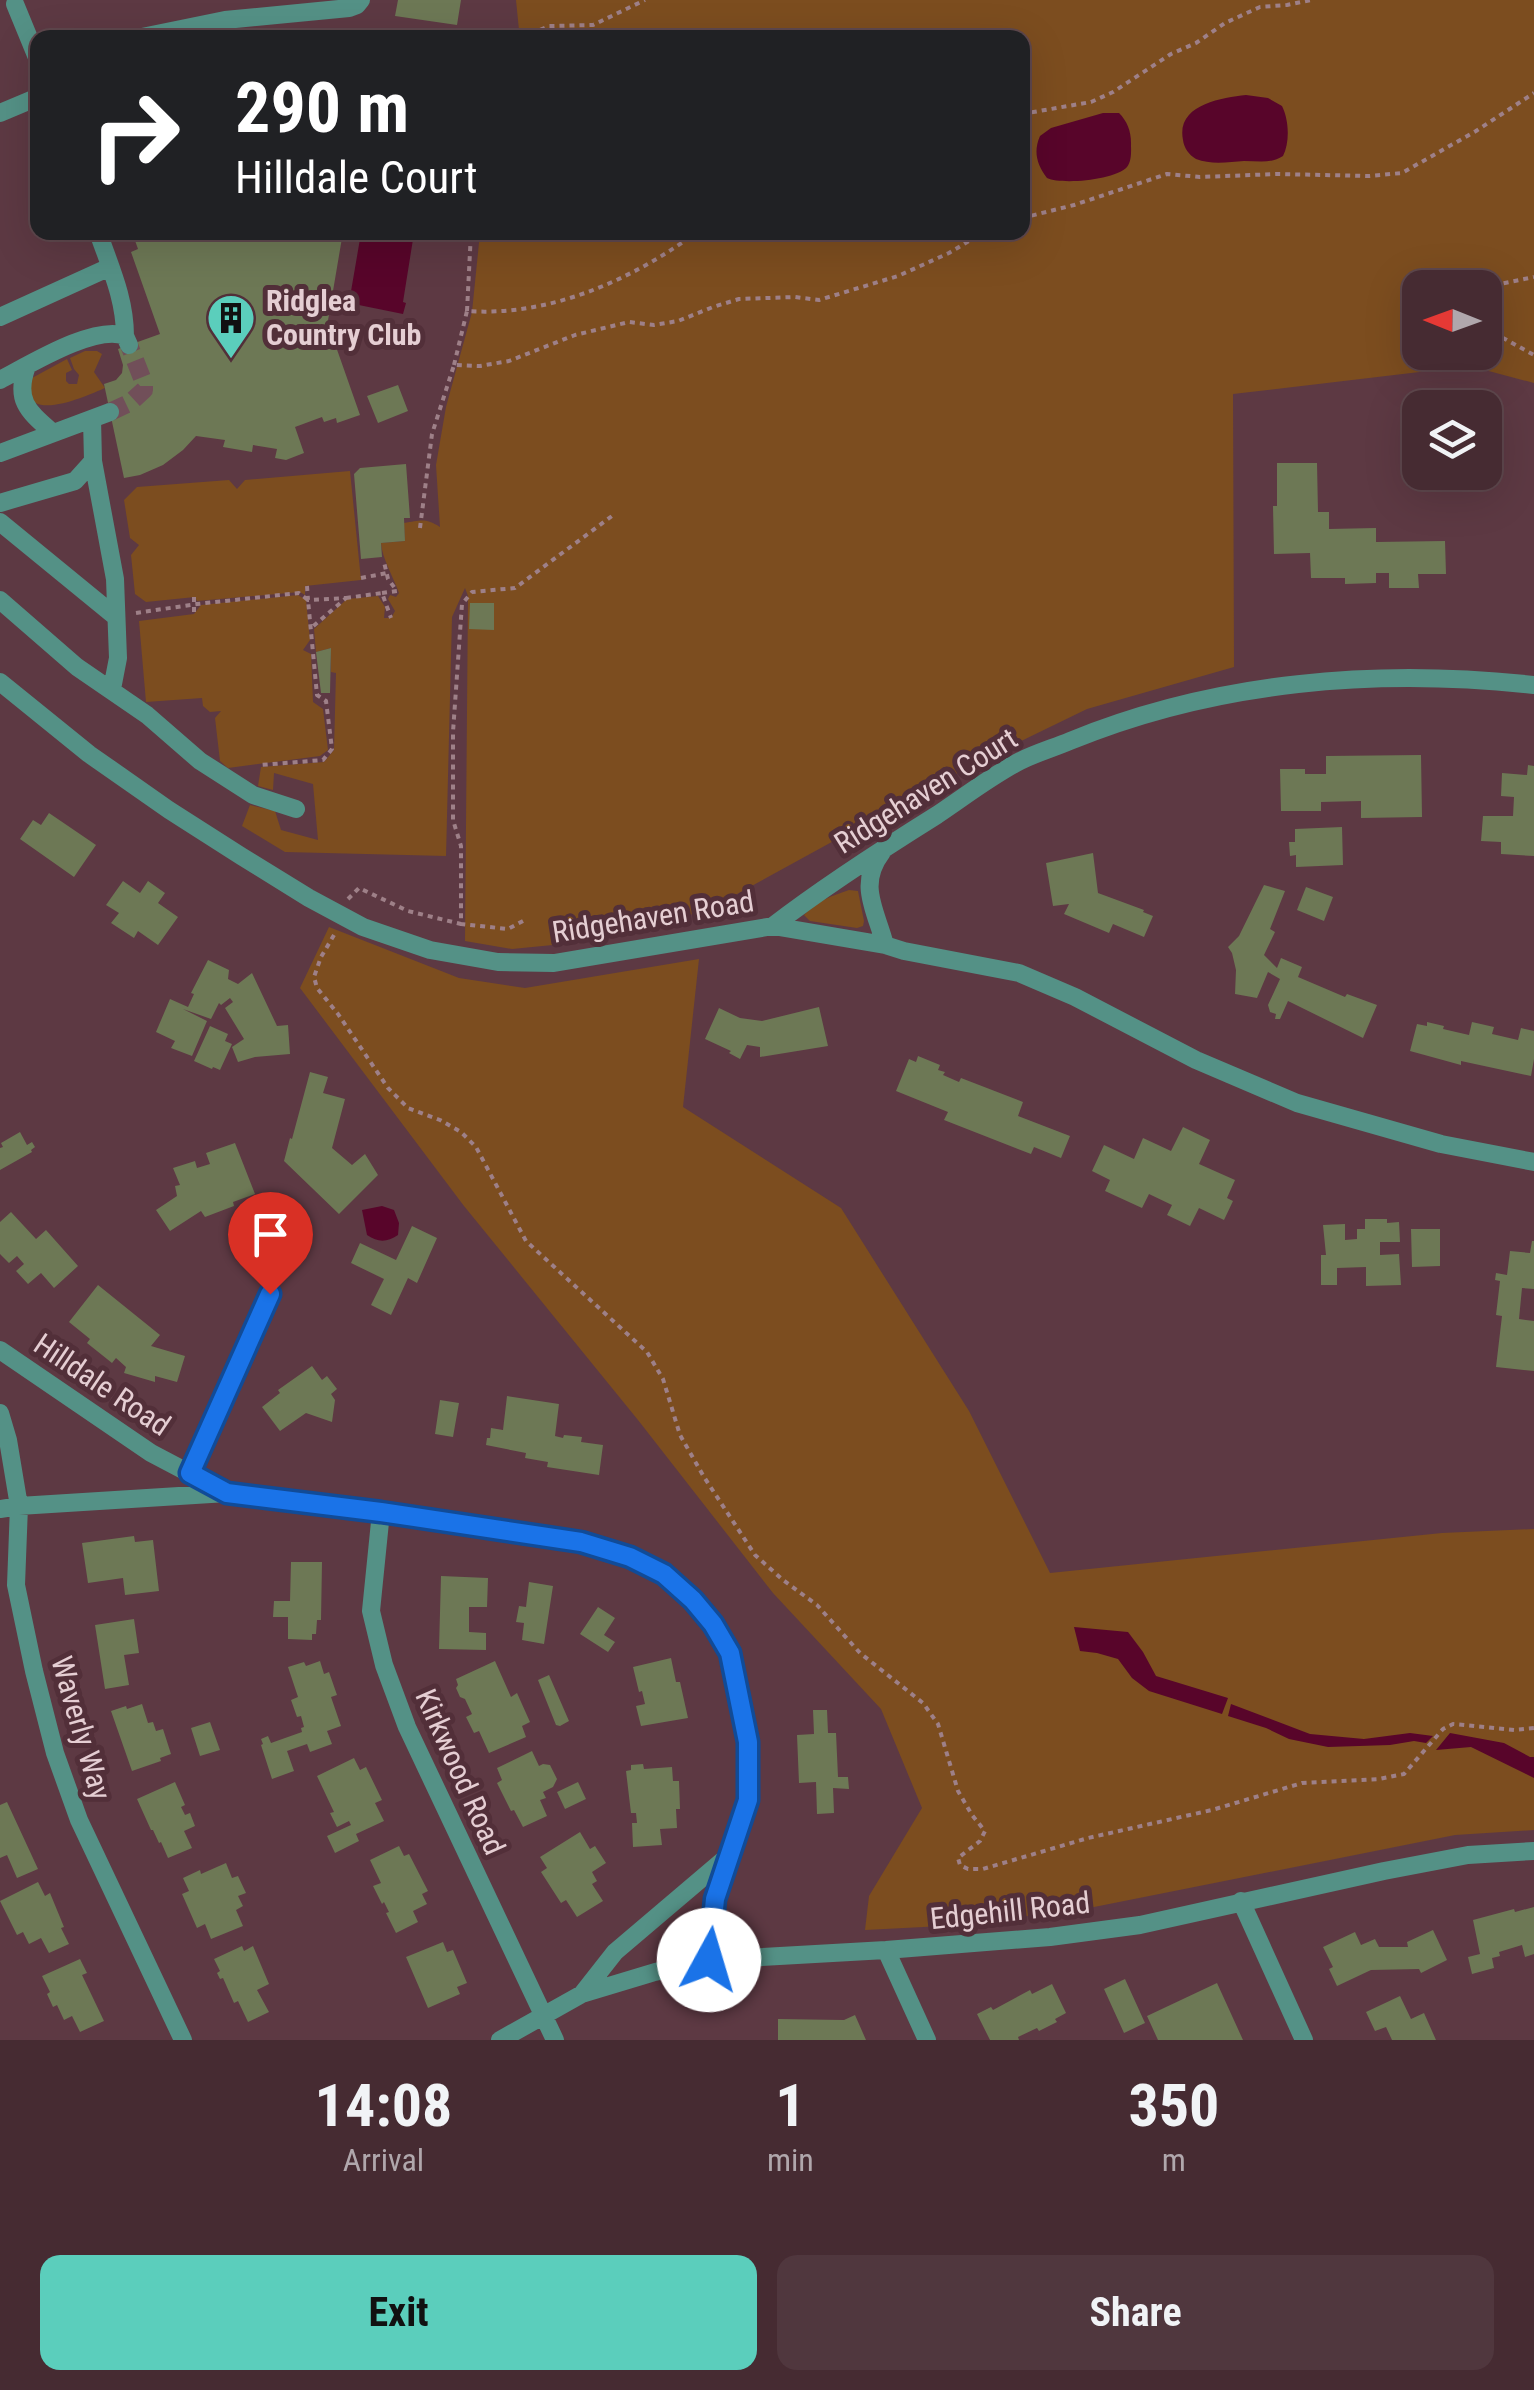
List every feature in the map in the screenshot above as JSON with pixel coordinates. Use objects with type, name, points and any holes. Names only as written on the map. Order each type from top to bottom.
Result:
[{"type":"street","points":[[176,30],[225,20],[349,8],[360,0]]},
{"type":"street","points":[[0,18],[18,2],[30,37]]},
{"type":"street","points":[[0,113],[30,100]]},
{"type":"street","points":[[0,380],[88,337],[116,332],[127,340],[120,292],[101,240]]},
{"type":"street","points":[[0,317],[110,266]]},
{"type":"street","points":[[27,366],[22,385],[24,404],[53,433]]},
{"type":"street","points":[[0,452],[101,415],[93,461],[115,579],[118,658],[112,689]]},
{"type":"street","points":[[0,503],[75,481],[93,461]]},
{"type":"street","points":[[0,522],[116,617]]},
{"type":"street","points":[[0,600],[78,667],[213,769],[253,795],[296,809]]},
{"type":"street","name":"Ridgehaven Court","points":[[773,926],[818,891],[1020,762],[1167,706],[1303,683],[1402,678],[1534,685]]},
{"type":"street","name":"Ridgehaven Road","points":[[0,682],[89,754],[308,898],[364,927],[430,950],[498,962],[554,963],[773,926],[884,945],[1020,972],[1075,996],[1196,1060],[1296,1103],[1441,1144],[1534,1162]]},
{"type":"street","points":[[884,945],[869,886],[873,864],[886,847]]},
{"type":"street","points":[[190,1473],[270,1294]]},
{"type":"street","name":"Hilldale Road","points":[[0,1350],[151,1452],[227,1493]]},
{"type":"street","name":"Waverly Way","points":[[0,1412],[8,1440],[16,1585],[56,1753],[79,1820],[183,2040]]},
{"type":"street","name":"Hilldale Road","points":[[9,1508],[227,1493],[581,1542],[630,1557],[664,1574],[693,1600],[730,1653],[748,1742],[748,1800],[715,1899],[709,1960]]},
{"type":"street","name":"Kirkwood Road","points":[[381,1512],[371,1611],[384,1665],[407,1727],[554,2040]]},
{"type":"street","name":"Edgehill Road","points":[[500,2040],[582,1994],[709,1960],[886,1950],[1104,1930],[1468,1856],[1534,1851]]},
{"type":"street","points":[[582,1994],[615,1952],[728,1856]]},
{"type":"street","points":[[1242,1902],[1304,2040]]},
{"type":"street","points":[[886,1950],[927,2040]]},
{"type":"path","points":[[540,30],[549,26],[593,25],[646,0]]},
{"type":"path","points":[[1030,113],[1091,102],[1260,7],[1311,0]]},
{"type":"path","points":[[1030,216],[1167,174],[1200,177],[1402,173],[1534,93]]},
{"type":"path","points":[[420,528],[432,434],[467,311],[471,240]]},
{"type":"path","points":[[467,311],[521,308],[567,299],[606,286],[685,240]]},
{"type":"path","points":[[454,365],[508,361],[574,335],[629,322],[654,325],[678,321],[739,299],[795,296],[819,300],[898,276],[971,240]]},
{"type":"path","points":[[1502,284],[1534,277]]},
{"type":"path","points":[[1502,337],[1534,355]]},
{"type":"path","points":[[461,924],[461,846],[453,820],[453,732],[462,604],[472,592],[514,588],[612,516]]},
{"type":"path","points":[[116,617],[299,593],[308,600],[397,591],[384,562]]},
{"type":"path","points":[[360,578],[387,573]]},
{"type":"path","points":[[261,765],[323,760],[332,749],[326,701],[317,695],[306,586]]},
{"type":"path","points":[[382,594],[392,618]]},
{"type":"path","points":[[194,597],[194,614]]},
{"type":"path","points":[[311,628],[346,598]]},
{"type":"path","points":[[524,921],[508,928],[461,924],[408,912],[359,888],[346,900],[344,917],[321,957],[314,977],[317,988],[388,1088],[408,1108],[461,1132],[476,1148],[526,1241],[647,1352],[663,1378],[680,1435],[755,1554],[817,1605],[860,1653],[923,1703],[938,1724],[958,1791],[985,1831],[980,1841],[958,1858],[960,1865],[984,1869],[1088,1838],[1212,1810],[1302,1784],[1404,1774],[1443,1729],[1453,1724],[1534,1728]]},
{"type":"shaded area","points":[[516,0],[1534,0],[1534,383],[1485,370],[1502,370],[1502,270],[1402,270],[1402,370],[1436,370],[1233,394],[1234,667],[1087,709],[974,764],[706,911],[563,944],[512,949],[465,941],[468,596],[465,588],[452,617],[446,856],[285,852],[242,826],[250,805],[275,811],[281,830],[318,840],[313,784],[274,773],[273,790],[258,786],[261,767],[324,762],[334,750],[336,673],[331,672],[331,648],[316,652],[314,629],[347,599],[378,596],[385,607],[384,618],[391,618],[395,611],[388,599],[399,593],[381,543],[405,541],[404,523],[423,520],[440,527],[436,465],[446,407],[472,312],[479,240],[1030,240],[1030,30],[519,30]]},
{"type":"shaded area","points":[[1224,98],[1268,98],[1282,106],[1288,131],[1283,156],[1269,161],[1220,163],[1191,155],[1183,140],[1183,128],[1193,111]]},
{"type":"shaded area","points":[[1103,113],[1119,113],[1128,126],[1131,152],[1127,167],[1088,180],[1047,178],[1037,158],[1040,136],[1051,128]]},
{"type":"shaded area","points":[[360,240],[413,240],[403,314],[349,303]]},
{"type":"shaded area","points":[[85,351],[102,354],[94,372],[105,388],[64,403],[41,405],[33,401],[29,394],[32,378],[67,359],[72,370],[66,373],[66,381],[77,384],[79,375],[70,358]]},
{"type":"shaded area","points":[[350,471],[361,580],[305,586],[305,595],[300,592],[146,602],[135,594],[131,555],[139,545],[130,538],[124,500],[137,487],[229,480],[237,489],[245,480]]},
{"type":"shaded area","points":[[298,595],[306,600],[310,640],[303,650],[311,654],[313,702],[323,709],[328,750],[320,756],[228,768],[220,761],[215,718],[221,711],[210,712],[203,706],[202,698],[146,702],[139,621],[194,614],[201,605]]},
{"type":"shaded area","points":[[849,890],[858,891],[863,926],[810,921],[804,915],[819,903]]},
{"type":"shaded area","points":[[329,927],[459,978],[525,988],[699,959],[683,1107],[841,1208],[969,1411],[1050,1573],[1442,1533],[1534,1529],[1534,1830],[1455,1835],[1084,1909],[943,1926],[865,1930],[869,1896],[922,1808],[881,1709],[773,1593],[464,1206],[300,988]]},
{"type":"shaded area","points":[[382,1206],[394,1210],[399,1223],[398,1235],[383,1241],[367,1235],[362,1210]]},
{"type":"shaded area","points":[[1074,1627],[1128,1632],[1156,1676],[1228,1698],[1222,1714],[1149,1691],[1132,1678],[1118,1659],[1080,1651]]},
{"type":"shaded area","points":[[1231,1704],[1310,1734],[1364,1739],[1410,1733],[1433,1736],[1426,1743],[1328,1747],[1289,1739],[1228,1716]]},
{"type":"shaded area","points":[[1450,1733],[1504,1743],[1534,1757],[1534,1778],[1471,1747],[1436,1750]]},
{"type":"building","points":[[398,0],[461,0],[457,25],[395,16]]},
{"type":"building","name":"Ridglea Country Club","points":[[135,240],[342,240],[324,344],[334,341],[360,415],[337,423],[336,418],[324,422],[322,417],[295,427],[304,453],[286,460],[275,458],[277,449],[253,445],[252,452],[223,447],[225,440],[196,436],[163,465],[124,478],[104,384],[122,373],[118,349],[160,334],[131,252],[138,249]]},
{"type":"building","points":[[398,385],[408,411],[378,423],[367,396]]},
{"type":"building","points":[[1277,463],[1317,463],[1318,512],[1329,512],[1329,529],[1376,528],[1376,542],[1445,541],[1446,574],[1418,574],[1419,588],[1389,588],[1389,573],[1376,573],[1376,583],[1345,584],[1345,578],[1311,578],[1310,553],[1274,554]]},
{"type":"building","points":[[406,464],[410,518],[404,518],[405,541],[381,543],[382,557],[361,559],[354,474],[360,468]]},
{"type":"building","points":[[470,603],[494,603],[494,630],[469,629]]},
{"type":"building","points":[[331,648],[330,693],[321,693],[316,652]]},
{"type":"building","points":[[1421,755],[1422,817],[1361,818],[1361,801],[1321,802],[1321,811],[1281,811],[1280,769],[1326,774],[1326,756]]},
{"type":"building","points":[[1528,765],[1534,766],[1534,856],[1501,854],[1501,842],[1481,841],[1483,816],[1513,816],[1514,797],[1501,796],[1502,773],[1527,775]]},
{"type":"building","points":[[49,813],[96,845],[74,877],[20,839],[33,820],[41,825]]},
{"type":"building","points":[[1342,827],[1343,865],[1296,867],[1296,855],[1290,856],[1289,842],[1295,842],[1295,829]]},
{"type":"building","points":[[1093,853],[1098,893],[1153,916],[1144,937],[1113,924],[1109,933],[1064,914],[1069,904],[1053,906],[1046,863]]},
{"type":"building","points":[[123,881],[140,893],[148,881],[165,893],[158,903],[178,917],[158,945],[138,931],[134,938],[111,923],[119,913],[106,905]]},
{"type":"building","points":[[1264,885],[1285,891],[1270,929],[1275,932],[1264,955],[1277,968],[1281,958],[1302,967],[1298,977],[1345,997],[1347,994],[1377,1005],[1363,1038],[1288,1001],[1280,1019],[1275,1019],[1276,1014],[1270,1012],[1268,1005],[1280,979],[1268,972],[1257,998],[1235,994],[1236,970],[1228,947],[1239,936]]},
{"type":"building","points":[[1306,887],[1333,897],[1324,921],[1297,910]]},
{"type":"building","points":[[208,960],[229,970],[228,979],[238,984],[252,973],[277,1026],[288,1025],[290,1054],[238,1062],[232,1047],[244,1039],[225,1008],[233,1002],[230,998],[219,1003],[211,1019],[183,1009],[207,1021],[192,1056],[171,1048],[175,1041],[156,1032],[170,999],[188,1007]]},
{"type":"building","points":[[819,1007],[828,1046],[760,1057],[760,1047],[747,1045],[740,1059],[705,1039],[719,1008],[740,1018],[762,1021]]},
{"type":"building","points":[[1427,1022],[1469,1035],[1472,1022],[1494,1027],[1492,1034],[1518,1040],[1521,1028],[1534,1031],[1531,1076],[1461,1061],[1461,1065],[1410,1051],[1417,1024],[1427,1026]]},
{"type":"building","points":[[210,1026],[228,1034],[225,1041],[232,1044],[220,1070],[194,1061]]},
{"type":"building","points":[[918,1056],[940,1065],[938,1070],[945,1072],[943,1075],[1023,1102],[1018,1116],[1070,1136],[1061,1158],[1034,1147],[1031,1154],[944,1120],[948,1112],[896,1091],[909,1059],[916,1062]]},
{"type":"building","points":[[310,1072],[328,1077],[323,1093],[345,1099],[332,1148],[352,1165],[365,1154],[378,1175],[339,1214],[284,1161]]},
{"type":"building","points":[[1183,1127],[1210,1140],[1199,1164],[1235,1180],[1227,1198],[1233,1201],[1224,1220],[1199,1208],[1190,1226],[1167,1215],[1172,1205],[1149,1194],[1142,1208],[1105,1191],[1110,1180],[1092,1171],[1104,1145],[1134,1159],[1143,1138],[1171,1151]]},
{"type":"building","points":[[20,1132],[27,1145],[32,1142],[35,1147],[0,1170],[1,1143]]},
{"type":"building","points":[[235,1143],[255,1194],[205,1217],[201,1211],[170,1231],[156,1210],[177,1196],[175,1186],[180,1185],[173,1168],[195,1161],[197,1168],[210,1164],[206,1153]]},
{"type":"building","points":[[11,1212],[36,1239],[46,1230],[78,1266],[54,1288],[41,1273],[28,1284],[16,1271],[24,1264],[17,1256],[9,1263],[0,1254],[0,1222]]},
{"type":"building","points":[[1365,1219],[1399,1222],[1400,1242],[1380,1242],[1380,1255],[1399,1254],[1401,1285],[1366,1286],[1366,1267],[1337,1268],[1337,1285],[1321,1285],[1321,1255],[1326,1255],[1323,1225],[1345,1224],[1345,1240],[1357,1239],[1357,1229],[1365,1229]]},
{"type":"building","points":[[412,1226],[437,1238],[417,1283],[408,1278],[391,1315],[371,1305],[384,1279],[351,1263],[360,1243],[396,1260]]},
{"type":"building","points":[[1411,1229],[1440,1229],[1440,1266],[1412,1267]]},
{"type":"building","points":[[1532,1241],[1534,1289],[1522,1288],[1519,1319],[1534,1321],[1534,1371],[1496,1367],[1502,1316],[1496,1315],[1500,1281],[1495,1280],[1496,1273],[1507,1275],[1510,1251],[1530,1253]]},
{"type":"building","points":[[98,1285],[160,1335],[151,1346],[185,1356],[177,1382],[155,1376],[155,1382],[124,1373],[126,1367],[116,1358],[112,1363],[69,1322]]},
{"type":"building","points":[[312,1366],[322,1380],[327,1376],[337,1389],[331,1394],[335,1400],[332,1422],[306,1413],[280,1431],[262,1407],[280,1393],[278,1390]]},
{"type":"building","points":[[507,1396],[559,1404],[555,1436],[582,1437],[581,1442],[603,1445],[599,1475],[547,1467],[548,1462],[525,1458],[526,1453],[486,1445],[491,1428],[503,1430]]},
{"type":"building","points":[[440,1400],[459,1403],[453,1437],[435,1434]]},
{"type":"building","points":[[134,1536],[135,1542],[153,1540],[159,1591],[125,1595],[123,1578],[88,1583],[82,1543]]},
{"type":"building","points":[[291,1562],[322,1562],[321,1620],[317,1620],[312,1640],[288,1639],[288,1617],[273,1617],[274,1601],[290,1601]]},
{"type":"building","points":[[441,1576],[488,1578],[487,1607],[469,1607],[469,1632],[486,1633],[486,1650],[439,1649]]},
{"type":"building","points":[[529,1582],[553,1586],[544,1644],[522,1640],[524,1623],[516,1622],[519,1606],[526,1607]]},
{"type":"building","points":[[598,1607],[615,1618],[604,1635],[615,1642],[608,1652],[580,1634]]},
{"type":"building","points":[[134,1619],[139,1653],[124,1655],[129,1685],[105,1689],[95,1625]]},
{"type":"building","points":[[671,1658],[688,1718],[641,1726],[636,1706],[645,1704],[633,1667]]},
{"type":"building","points":[[320,1661],[324,1674],[329,1672],[337,1695],[331,1697],[341,1726],[327,1731],[332,1744],[310,1752],[307,1744],[287,1751],[294,1771],[272,1779],[261,1739],[268,1736],[271,1743],[302,1732],[304,1727],[291,1700],[298,1697],[288,1667]]},
{"type":"building","points":[[495,1661],[511,1697],[517,1693],[530,1722],[522,1726],[526,1737],[489,1753],[479,1731],[474,1733],[466,1717],[472,1714],[460,1697],[456,1679]]},
{"type":"building","points":[[549,1675],[569,1721],[560,1726],[556,1725],[538,1680]]},
{"type":"building","points":[[142,1704],[148,1723],[153,1722],[156,1731],[163,1729],[171,1754],[132,1771],[111,1711]]},
{"type":"building","points":[[813,1710],[827,1710],[828,1733],[836,1733],[838,1777],[848,1777],[849,1789],[833,1788],[834,1813],[817,1814],[816,1782],[799,1783],[797,1735],[814,1734]]},
{"type":"building","points":[[210,1722],[220,1750],[200,1756],[191,1728]]},
{"type":"building","points":[[532,1751],[539,1766],[550,1765],[557,1779],[553,1787],[543,1792],[546,1798],[540,1800],[547,1816],[523,1827],[497,1783],[502,1780],[497,1768]]},
{"type":"building","points":[[354,1758],[360,1770],[366,1767],[382,1800],[375,1803],[384,1821],[356,1834],[359,1841],[335,1853],[327,1836],[351,1825],[349,1821],[337,1827],[317,1776]]},
{"type":"building","points":[[643,1764],[644,1769],[672,1767],[673,1781],[679,1781],[680,1809],[676,1809],[677,1828],[660,1829],[662,1845],[633,1847],[632,1823],[637,1823],[636,1813],[631,1813],[626,1771],[631,1770],[631,1765]]},
{"type":"building","points":[[175,1782],[185,1805],[181,1807],[185,1815],[190,1813],[195,1826],[184,1831],[192,1848],[168,1858],[137,1799]]},
{"type":"building","points":[[578,1782],[586,1799],[565,1809],[557,1792]]},
{"type":"building","points":[[7,1802],[38,1869],[17,1878],[7,1855],[0,1858],[0,1805]]},
{"type":"building","points":[[580,1832],[590,1849],[595,1846],[606,1863],[592,1872],[597,1881],[592,1884],[603,1901],[577,1917],[566,1900],[561,1903],[541,1872],[547,1868],[540,1857]]},
{"type":"building","points":[[399,1846],[404,1856],[409,1854],[428,1891],[422,1894],[427,1904],[413,1911],[418,1922],[396,1933],[373,1886],[381,1883],[370,1860]]},
{"type":"building","points":[[226,1863],[232,1878],[238,1876],[246,1893],[238,1896],[243,1906],[236,1910],[243,1926],[211,1939],[205,1924],[197,1928],[182,1894],[189,1891],[183,1878]]},
{"type":"building","points":[[38,1882],[45,1896],[50,1893],[69,1944],[49,1953],[41,1938],[29,1944],[23,1932],[17,1935],[0,1901]]},
{"type":"building","points":[[1534,1907],[1534,1954],[1525,1957],[1522,1945],[1499,1952],[1500,1956],[1492,1958],[1494,1968],[1472,1974],[1468,1957],[1480,1954],[1473,1920]]},
{"type":"building","points":[[1433,1930],[1447,1960],[1421,1973],[1419,1969],[1371,1970],[1337,1986],[1323,1947],[1355,1932],[1361,1945],[1375,1939],[1379,1947],[1408,1947],[1407,1942]]},
{"type":"building","points":[[443,1942],[447,1952],[453,1950],[467,1983],[457,1987],[460,1994],[428,2008],[406,1957]]},
{"type":"building","points":[[242,1946],[244,1951],[253,1946],[269,1984],[257,1990],[269,2012],[248,2022],[238,2001],[234,2003],[223,1978],[220,1979],[214,1959]]},
{"type":"building","points":[[80,1959],[87,1973],[82,1975],[104,2021],[80,2032],[72,2016],[64,2020],[57,2005],[53,2007],[42,1976]]},
{"type":"building","points":[[1125,1979],[1145,2023],[1124,2033],[1104,1989]]},
{"type":"building","points":[[1217,1983],[1243,2040],[1158,2040],[1147,2016]]},
{"type":"building","points":[[1052,1984],[1066,2013],[1055,2019],[1057,2022],[1018,2037],[1019,2040],[990,2040],[977,2014]]},
{"type":"building","points":[[1400,1996],[1411,2019],[1424,2013],[1436,2040],[1392,2040],[1386,2027],[1375,2031],[1366,2012]]},
{"type":"building","points":[[855,2015],[866,2040],[778,2040],[778,2019],[844,2020]]},
{"type":"tunnel","points":[[110,412],[131,402],[144,390],[129,345]]},
{"type":"place","name":"Ridglea Country Club","points":[[231,360]]},
{"type":"route","points":[[270,1294],[190,1473],[227,1493],[581,1542],[630,1557],[664,1574],[713,1624],[730,1653],[748,1742],[748,1800],[715,1899],[709,1960]]}]
